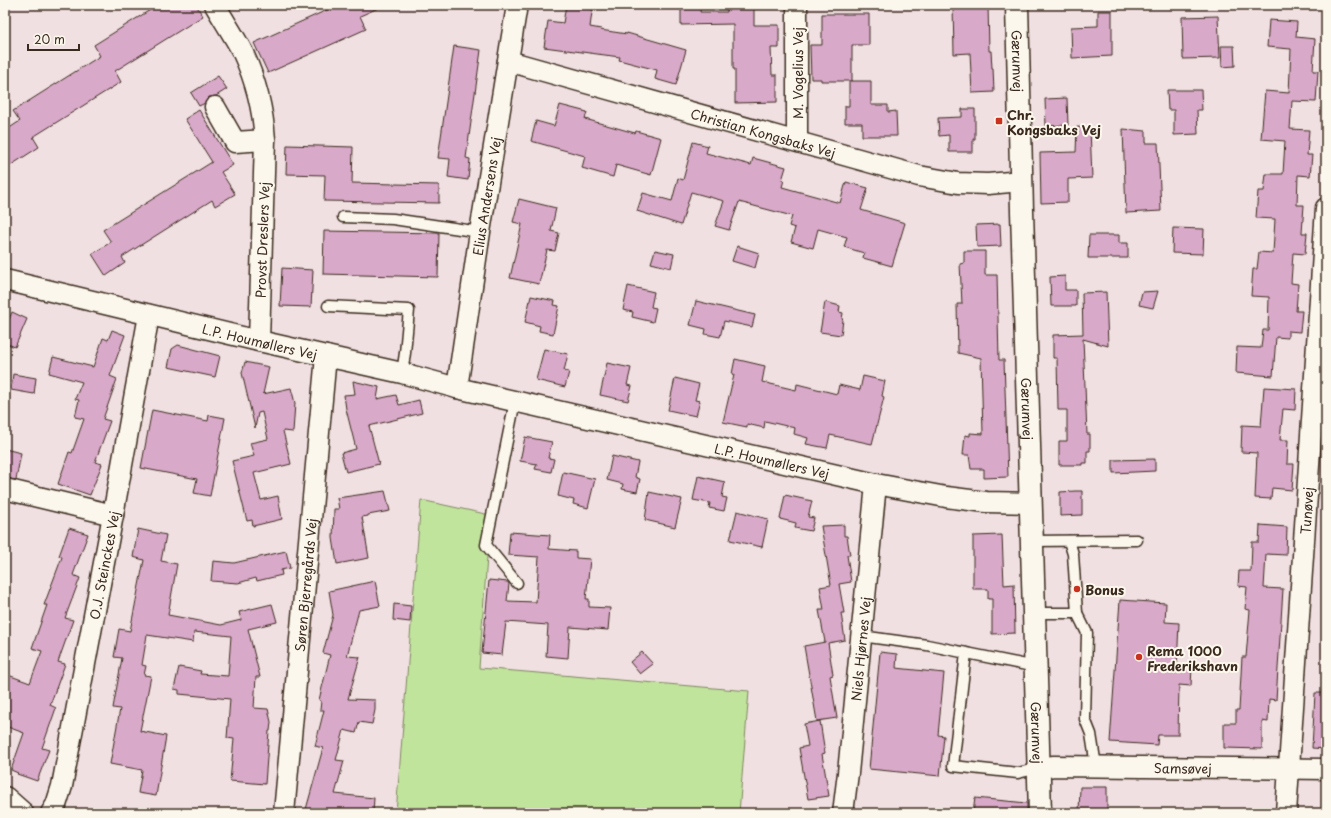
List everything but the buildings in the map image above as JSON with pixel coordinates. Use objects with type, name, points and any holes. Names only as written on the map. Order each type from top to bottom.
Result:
[{"type":"main road","name":"Gærumvej","points":[[1017,5],[1040,813]]},
{"type":"main road","points":[[5,798],[22,813]]},
{"type":"street","name":"Provst Dreslers Vej","points":[[215,5],[243,53],[258,91],[264,118],[265,140],[261,221],[259,341]]},
{"type":"street","name":"Elius Andersens Vej","points":[[457,388],[480,232],[517,5]]},
{"type":"street","name":"M. Vogelius Vej","points":[[797,5],[797,141]]},
{"type":"street","name":"Christian Kongsbaks Vej","points":[[508,61],[919,176],[958,183],[988,184],[1021,181]]},
{"type":"street","points":[[215,107],[235,142],[265,140]]},
{"type":"street","name":"Tunøvej","points":[[1286,813],[1326,208]]},
{"type":"street","name":"L.P. Houmøllers Vej","points":[[5,280],[259,341],[402,373],[457,388],[876,484],[946,498],[986,502],[1031,503]]},
{"type":"street","name":"O.J. Steinckes Vej","points":[[51,813],[56,805],[62,786],[149,315]]},
{"type":"street","name":"Søren Bjerregårds Vej","points":[[284,813],[326,356]]},
{"type":"street","name":"Niels Hjørnes Vej","points":[[843,813],[876,484]]},
{"type":"street","points":[[5,489],[113,515]]},
{"type":"street","name":"Samsøvej","points":[[1039,768],[1054,766],[1096,766],[1326,769]]},
{"type":"lane","points":[[343,218],[393,219],[480,232]]},
{"type":"lane","points":[[328,306],[409,310],[406,353],[402,373]]},
{"type":"lane","points":[[516,401],[486,544],[517,583]]},
{"type":"lane","points":[[1069,540],[1073,554],[1077,613],[1087,633],[1085,719],[1091,734],[1096,766]]},
{"type":"lane","points":[[1032,541],[1137,540]]},
{"type":"lane","points":[[1034,613],[1077,613]]},
{"type":"lane","points":[[861,636],[927,645],[1036,667]]},
{"type":"lane","points":[[966,653],[953,766],[1018,773],[1039,768]]},
{"type":"green space","points":[[421,500],[490,515],[479,668],[749,691],[739,813],[396,813]]},
{"type":"place","name":"Chr. Kongsbaks Vej","points":[[999,121]]},
{"type":"place","name":"Bonus","points":[[1077,589]]},
{"type":"place","name":"Rema 1000 Frederikshavn","points":[[1139,657]]}]
